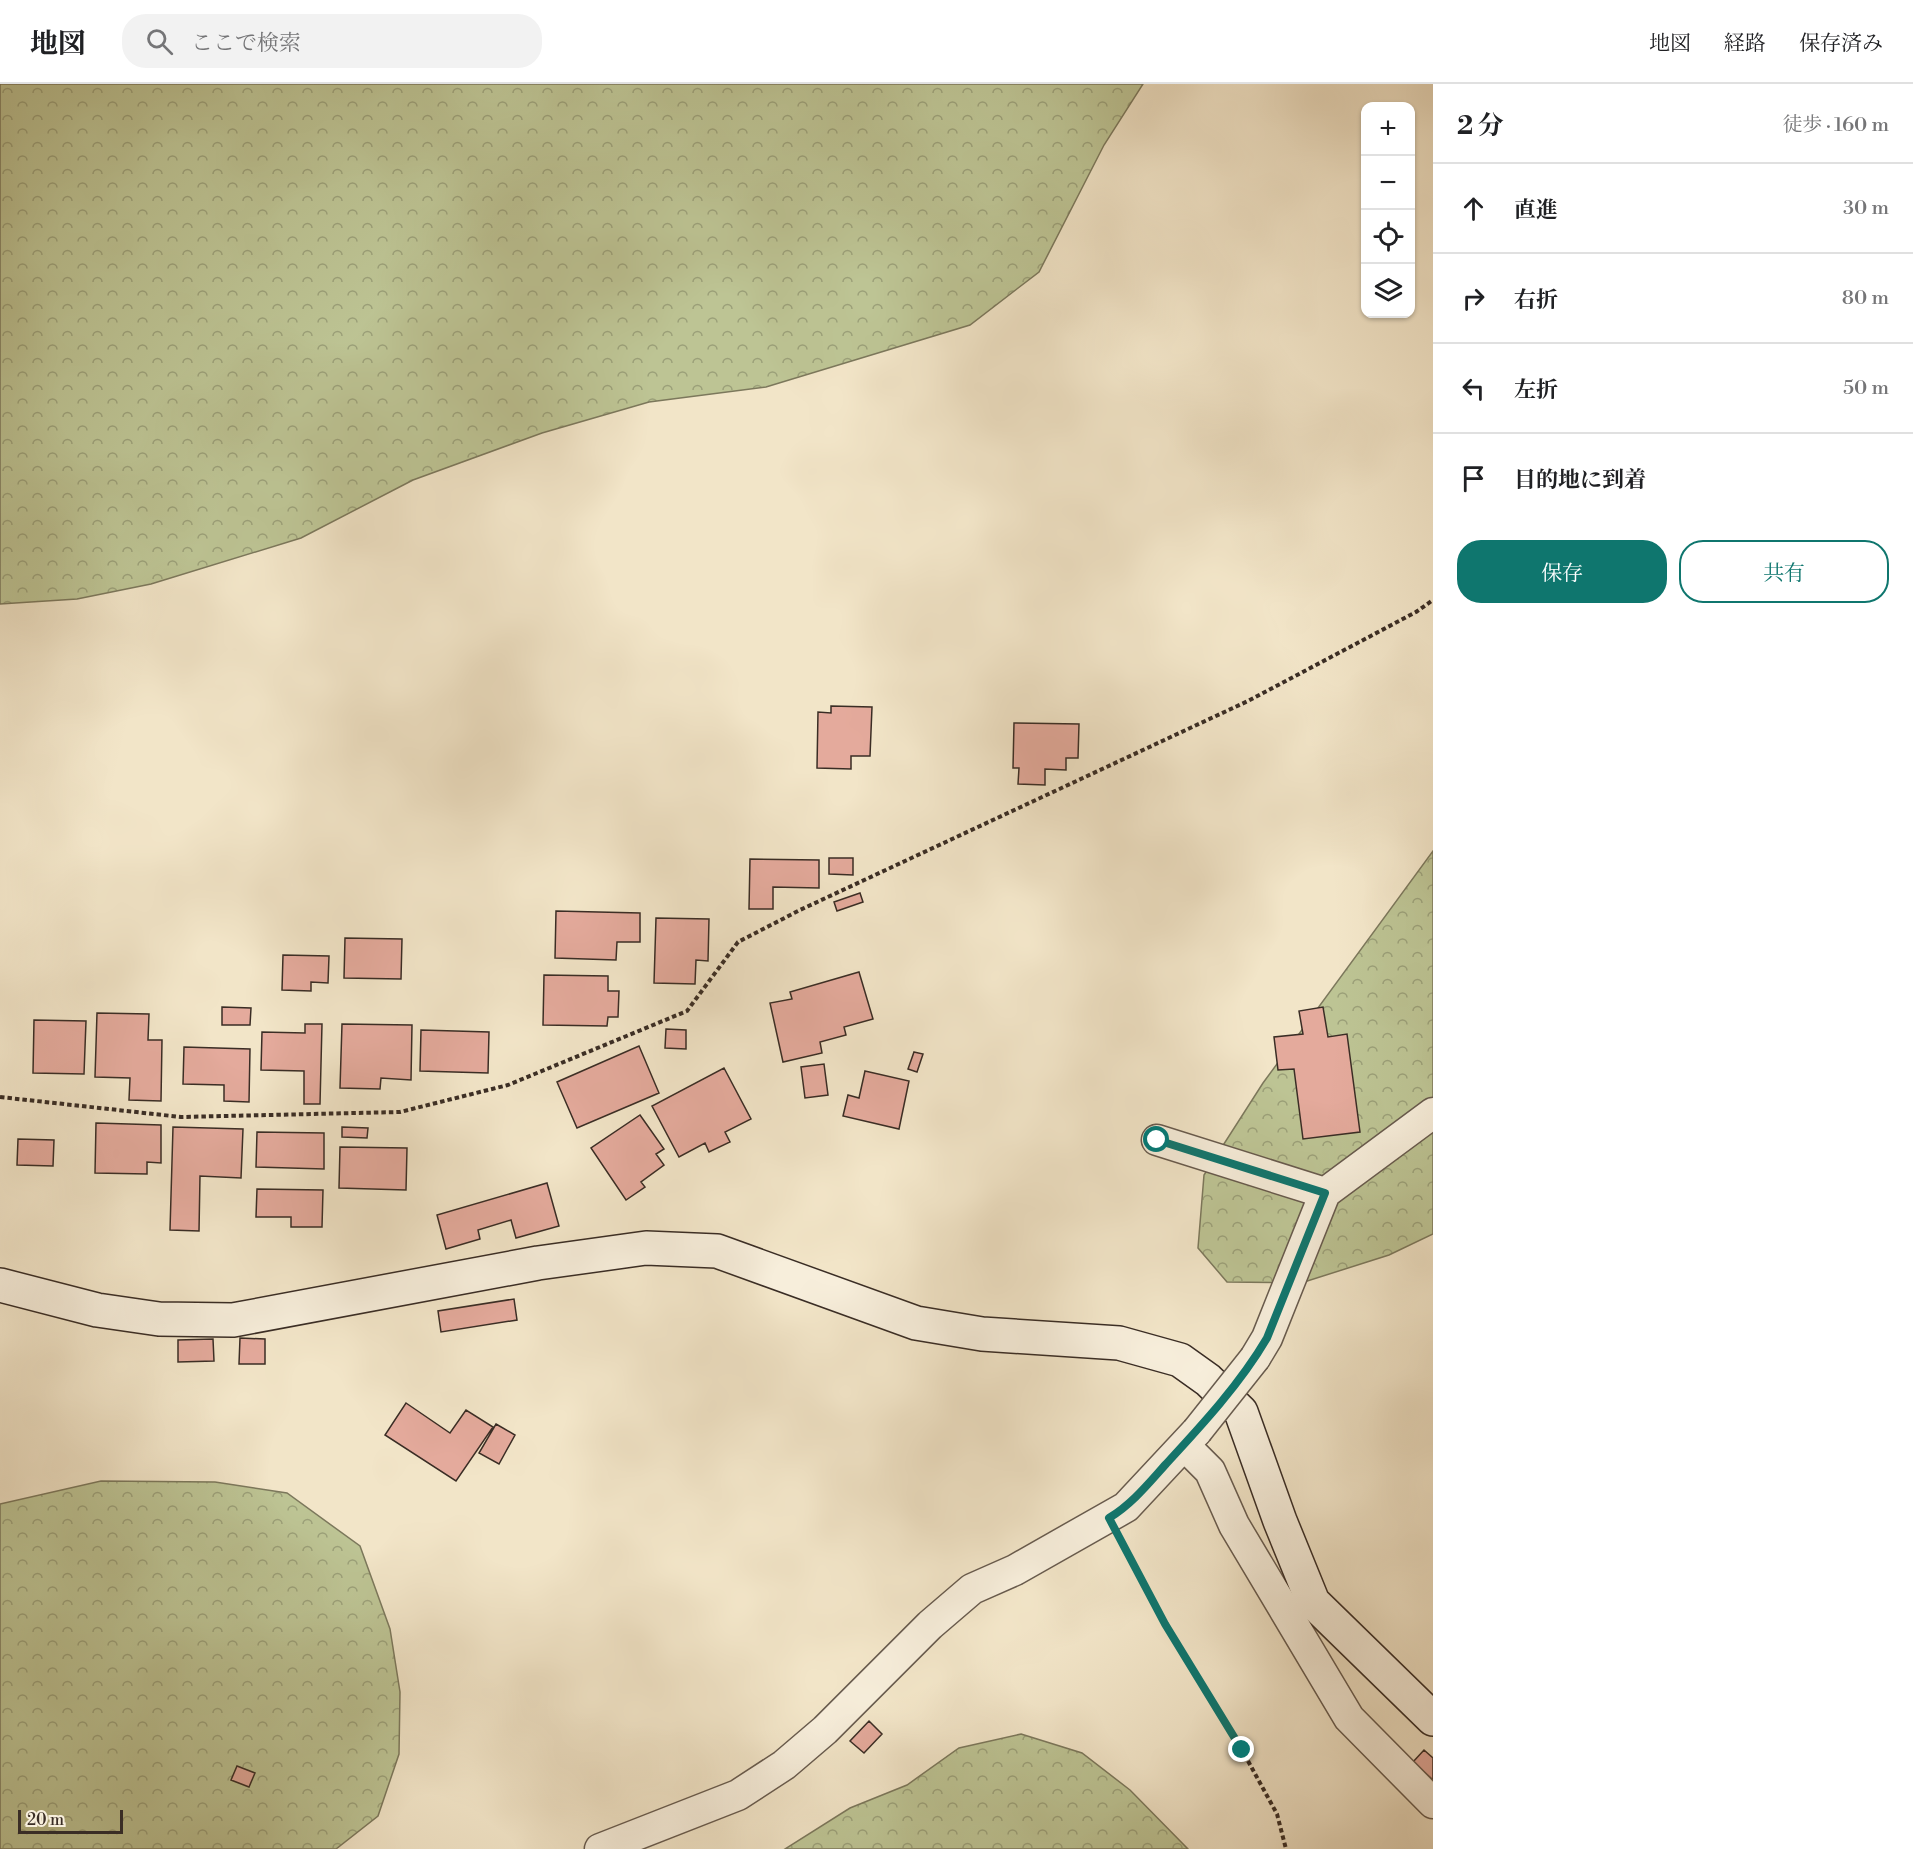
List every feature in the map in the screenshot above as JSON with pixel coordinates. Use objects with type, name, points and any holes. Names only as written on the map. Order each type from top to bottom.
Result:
[{"type":"street","points":[[600,1849],[738,1795],[784,1765],[825,1730],[930,1625],[972,1589],[1015,1570],[1126,1508],[1191,1438],[1255,1358],[1267,1338],[1325,1193],[1433,1113]]},
{"type":"street","points":[[1157,1140],[1325,1193]]},
{"type":"street","points":[[0,1285],[97,1310],[159,1319],[233,1320],[538,1263],[636,1249],[717,1251],[916,1323],[982,1334],[1119,1342],[1180,1360],[1208,1380],[1241,1412],[1280,1521],[1313,1602],[1433,1719]]},
{"type":"street","points":[[1191,1438],[1210,1471],[1234,1525],[1349,1718],[1433,1803]]},
{"type":"path","points":[[0,1097],[181,1117],[309,1115],[400,1112],[508,1085],[687,1011],[738,942],[800,910],[1248,701],[1416,612],[1433,600]]},
{"type":"path","points":[[1109,1518],[1165,1624],[1242,1750],[1277,1814],[1286,1849]]},
{"type":"green space","points":[[0,84],[1143,84],[1104,145],[1039,272],[970,325],[766,387],[649,402],[542,433],[413,480],[301,538],[151,584],[77,599],[0,604]]},
{"type":"green space","points":[[1433,851],[1433,1234],[1389,1255],[1301,1283],[1227,1282],[1198,1248],[1204,1175],[1263,1083]]},
{"type":"green space","points":[[101,1481],[215,1482],[287,1493],[360,1546],[390,1629],[400,1692],[399,1754],[378,1816],[336,1849],[0,1849],[0,1504]]},
{"type":"green space","points":[[1021,1734],[1082,1753],[1130,1790],[1188,1849],[785,1849],[850,1808],[907,1785],[959,1748]]},
{"type":"building","points":[[831,706],[872,707],[870,756],[851,756],[851,769],[817,768],[818,712],[831,713]]},
{"type":"building","points":[[1014,723],[1079,724],[1078,758],[1066,758],[1066,770],[1045,769],[1045,785],[1018,784],[1019,768],[1013,768]]},
{"type":"building","points":[[829,858],[853,858],[853,875],[829,874]]},
{"type":"building","points":[[750,859],[819,860],[819,888],[773,887],[773,909],[749,909]]},
{"type":"building","points":[[860,893],[863,902],[837,911],[834,902]]},
{"type":"building","points":[[556,911],[640,913],[640,942],[617,942],[616,960],[555,958]]},
{"type":"building","points":[[656,918],[709,919],[708,961],[696,960],[695,984],[654,983]]},
{"type":"building","points":[[345,938],[402,939],[401,979],[344,978]]},
{"type":"building","points":[[283,955],[329,956],[328,983],[311,982],[311,991],[282,990]]},
{"type":"building","points":[[859,972],[873,1019],[844,1027],[846,1035],[820,1042],[822,1053],[783,1062],[770,1003],[792,999],[790,992]]},
{"type":"building","points":[[544,975],[608,976],[608,991],[619,991],[618,1017],[608,1017],[607,1026],[543,1025]]},
{"type":"building","points":[[222,1007],[251,1008],[250,1025],[222,1025]]},
{"type":"building","points":[[1323,1007],[1328,1037],[1347,1034],[1360,1132],[1303,1139],[1294,1069],[1278,1070],[1274,1037],[1303,1034],[1299,1011]]},
{"type":"building","points":[[97,1013],[149,1014],[148,1040],[162,1040],[161,1101],[129,1100],[130,1078],[95,1077]]},
{"type":"building","points":[[34,1020],[86,1021],[84,1074],[33,1073]]},
{"type":"building","points":[[305,1024],[322,1024],[320,1104],[304,1104],[304,1071],[261,1070],[262,1032],[305,1033]]},
{"type":"building","points":[[342,1024],[412,1025],[411,1080],[381,1078],[380,1089],[340,1088]]},
{"type":"building","points":[[666,1029],[686,1030],[686,1049],[665,1048]]},
{"type":"building","points":[[421,1030],[489,1032],[488,1073],[420,1071]]},
{"type":"building","points":[[639,1046],[659,1093],[577,1128],[557,1082]]},
{"type":"building","points":[[184,1047],[250,1049],[249,1102],[224,1101],[224,1085],[183,1084]]},
{"type":"building","points":[[914,1052],[923,1054],[917,1072],[908,1069]]},
{"type":"building","points":[[824,1064],[828,1095],[805,1098],[801,1067]]},
{"type":"building","points":[[724,1068],[751,1119],[725,1132],[730,1142],[709,1152],[705,1143],[679,1157],[652,1106]]},
{"type":"building","points":[[865,1071],[909,1081],[899,1129],[843,1116],[848,1095],[859,1098]]},
{"type":"building","points":[[640,1115],[664,1149],[656,1154],[664,1165],[641,1182],[645,1187],[626,1200],[591,1148]]},
{"type":"building","points":[[96,1123],[161,1125],[161,1163],[147,1162],[147,1174],[95,1173]]},
{"type":"building","points":[[173,1127],[243,1129],[241,1178],[200,1176],[199,1231],[170,1230]]},
{"type":"building","points":[[342,1127],[368,1128],[367,1138],[342,1137]]},
{"type":"building","points":[[257,1132],[324,1133],[324,1169],[256,1167]]},
{"type":"building","points":[[18,1139],[54,1140],[53,1166],[17,1165]]},
{"type":"building","points":[[340,1147],[407,1148],[406,1190],[339,1188]]},
{"type":"building","points":[[547,1183],[559,1226],[516,1238],[511,1220],[478,1230],[480,1239],[446,1249],[437,1215]]},
{"type":"building","points":[[257,1189],[323,1190],[322,1227],[291,1227],[291,1217],[256,1217]]},
{"type":"building","points":[[514,1299],[517,1320],[441,1332],[438,1311]]},
{"type":"building","points":[[240,1338],[265,1339],[265,1364],[239,1364]]},
{"type":"building","points":[[213,1339],[214,1361],[178,1362],[178,1340]]},
{"type":"building","points":[[406,1403],[450,1433],[466,1410],[493,1427],[456,1481],[385,1435]]},
{"type":"building","points":[[496,1424],[515,1435],[499,1464],[479,1453]]},
{"type":"building","points":[[869,1721],[882,1734],[864,1753],[850,1741]]},
{"type":"building","points":[[1424,1750],[1433,1758],[1433,1780],[1413,1762]]},
{"type":"building","points":[[237,1766],[255,1773],[249,1787],[231,1780]]},
{"type":"route","points":[[1157,1140],[1325,1193],[1267,1338],[1255,1358],[1197,1431],[1126,1508],[1109,1518],[1165,1624],[1242,1750]]}]
